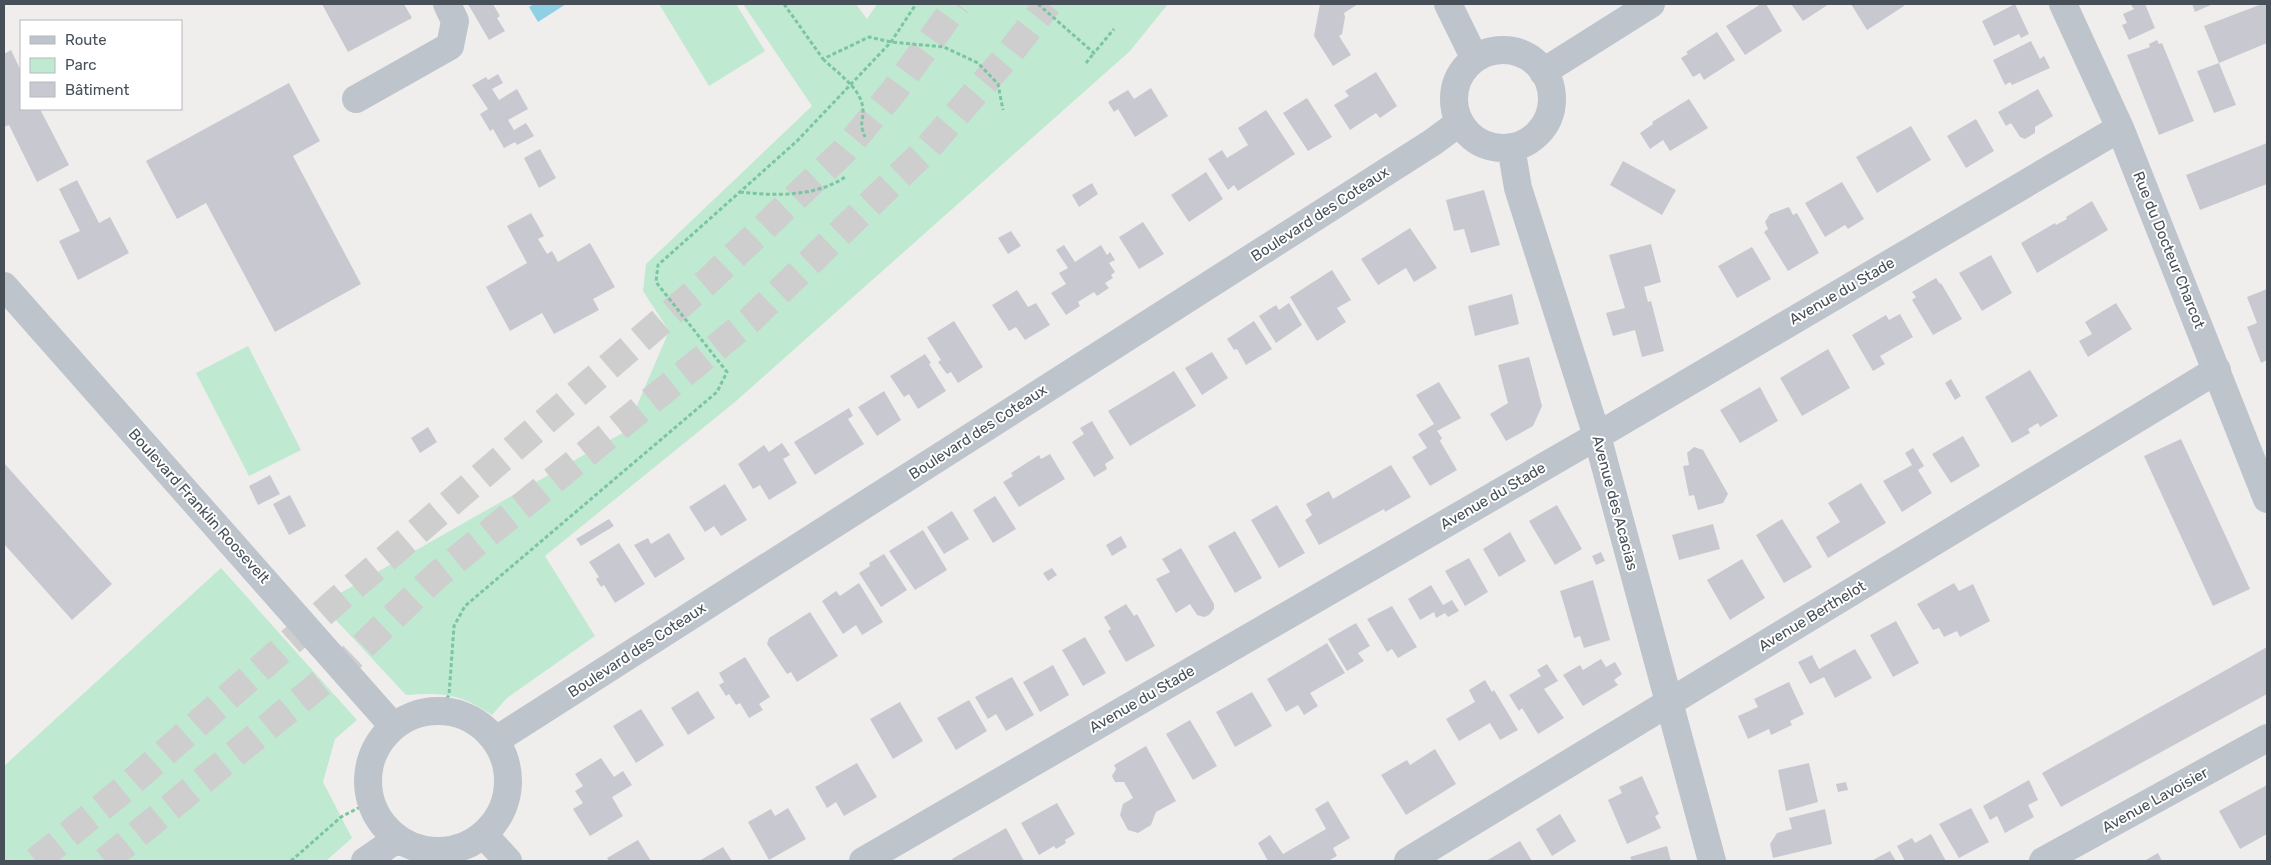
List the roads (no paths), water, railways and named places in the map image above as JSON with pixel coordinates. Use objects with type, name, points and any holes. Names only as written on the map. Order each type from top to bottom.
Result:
[{"type":"street","points":[[356,98],[450,46],[455,21],[447,4]]},
{"type":"street","points":[[1448,4],[1475,59]]},
{"type":"street","points":[[1543,72],[1651,4]]},
{"type":"street","name":"Rue du Docteur Charcot","points":[[2063,4],[2120,128],[2267,499]]},
{"type":"street","points":[[1504,50],[1520,53],[1533,61],[1543,72],[1550,87],[1552,103],[1548,119],[1539,132],[1526,142],[1511,147],[1496,148],[1481,143],[1469,134],[1460,122],[1454,109],[1456,88],[1465,68],[1475,59],[1489,52],[1504,50]]},
{"type":"street","name":"Boulevard des Coteaux","points":[[496,740],[1408,158],[1460,122]]},
{"type":"street","name":"Avenue du Stade","points":[[863,861],[1597,436],[2120,128]]},
{"type":"street","name":"Avenue des Acacias","points":[[1511,147],[1518,188],[1597,436],[1712,861]]},
{"type":"street","name":"Boulevard Franklin Roosevelt","points":[[4,286],[393,726]]},
{"type":"street","name":"Avenue Berthelot","points":[[1408,861],[2217,370]]},
{"type":"street","points":[[440,710],[462,714],[481,725],[496,740],[505,759],[509,780],[506,800],[500,813],[484,835],[464,847],[441,852],[418,849],[397,839],[380,823],[370,802],[367,781],[370,760],[379,741],[393,726],[408,717],[440,710]]},
{"type":"street","name":"Avenue Lavoisier","points":[[2043,861],[2267,738]]},
{"type":"street","points":[[484,835],[508,861]]},
{"type":"street","points":[[365,861],[397,839]]},
{"type":"water","points":[[534,4],[566,4],[538,22],[529,7]]},
{"type":"tunnel","points":[[36,861],[124,789],[332,605],[708,281],[844,151],[894,91],[957,4]]},
{"type":"tunnel","points":[[105,861],[344,664],[435,577],[750,320],[926,150],[1009,54],[1048,4]]}]
